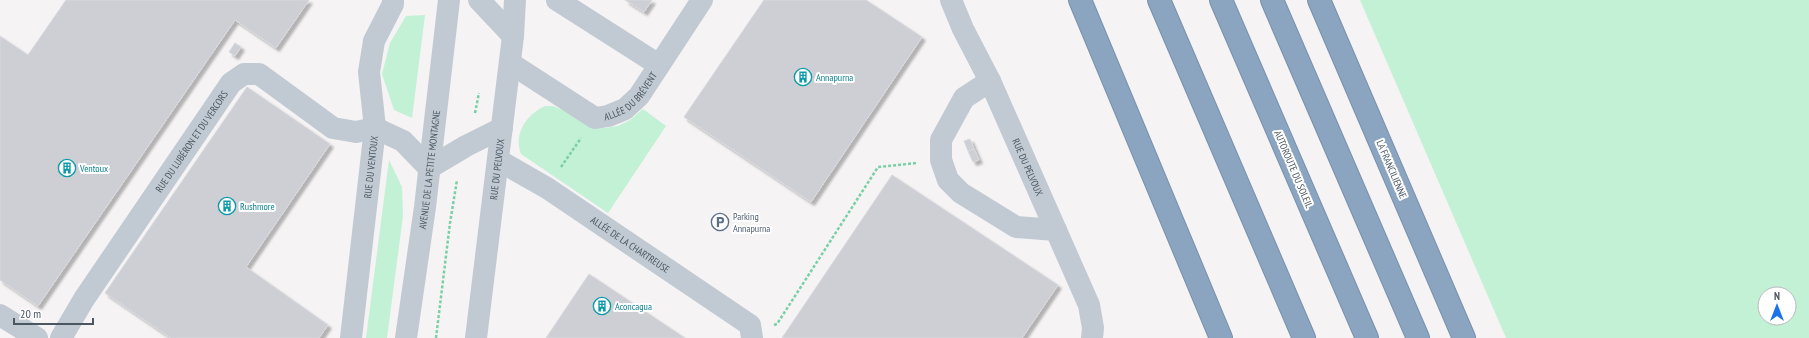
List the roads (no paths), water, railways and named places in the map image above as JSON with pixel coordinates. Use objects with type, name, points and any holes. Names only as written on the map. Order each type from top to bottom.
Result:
[{"type":"highway","points":[[1080,0],[1215,328],[1221,338]]},
{"type":"highway","points":[[1159,0],[1304,338]]},
{"type":"highway","name":"AUTOROUTE DU SOLEIL","points":[[1221,0],[1367,338]]},
{"type":"highway","points":[[1272,0],[1418,338]]},
{"type":"highway","name":"LA FRANCILIENNE","points":[[1319,0],[1464,338]]},
{"type":"street","name":"AVENUE DE LA PETITE MONTAGNE","points":[[406,338],[429,168],[449,0]]},
{"type":"street","points":[[479,0],[513,36]]},
{"type":"street","name":"RUE DU PELVOUX","points":[[476,338],[510,63],[516,0]]},
{"type":"street","points":[[557,0],[659,65]]},
{"type":"street","name":"ALLÉE DU BRÉVENT","points":[[510,63],[594,118],[608,116],[625,109],[639,96],[702,0]]},
{"type":"street","name":"RUE DU PELVOUX","points":[[951,0],[963,29],[990,81],[1089,305],[1093,328],[1092,338]]},
{"type":"street","name":"RUE DU VENTOUX","points":[[351,338],[375,128],[369,72],[374,41],[396,1]]},
{"type":"street","name":"RUE DU LUBÉRON ET DU VERCORS","points":[[61,338],[84,299],[231,83],[244,74],[259,74],[333,128],[356,132],[375,128]]},
{"type":"street","points":[[990,81],[964,98],[942,140],[942,160],[948,180],[961,193],[1016,227],[1056,230]]},
{"type":"street","points":[[375,128],[403,141],[429,168],[466,146],[502,128]]},
{"type":"street","name":"ALLÉE DE LA CHARTREUSE","points":[[498,160],[547,188],[750,325],[752,337]]},
{"type":"street","points":[[0,315],[37,338]]},
{"type":"place","name":"Annapurna","points":[[803,77]]},
{"type":"place","name":"Ventoux","points":[[67,168]]},
{"type":"place","name":"Rushmore","points":[[227,206]]},
{"type":"place","name":"Parking Annapurna","points":[[720,222]]},
{"type":"place","name":"Aconcagua","points":[[602,306]]}]
